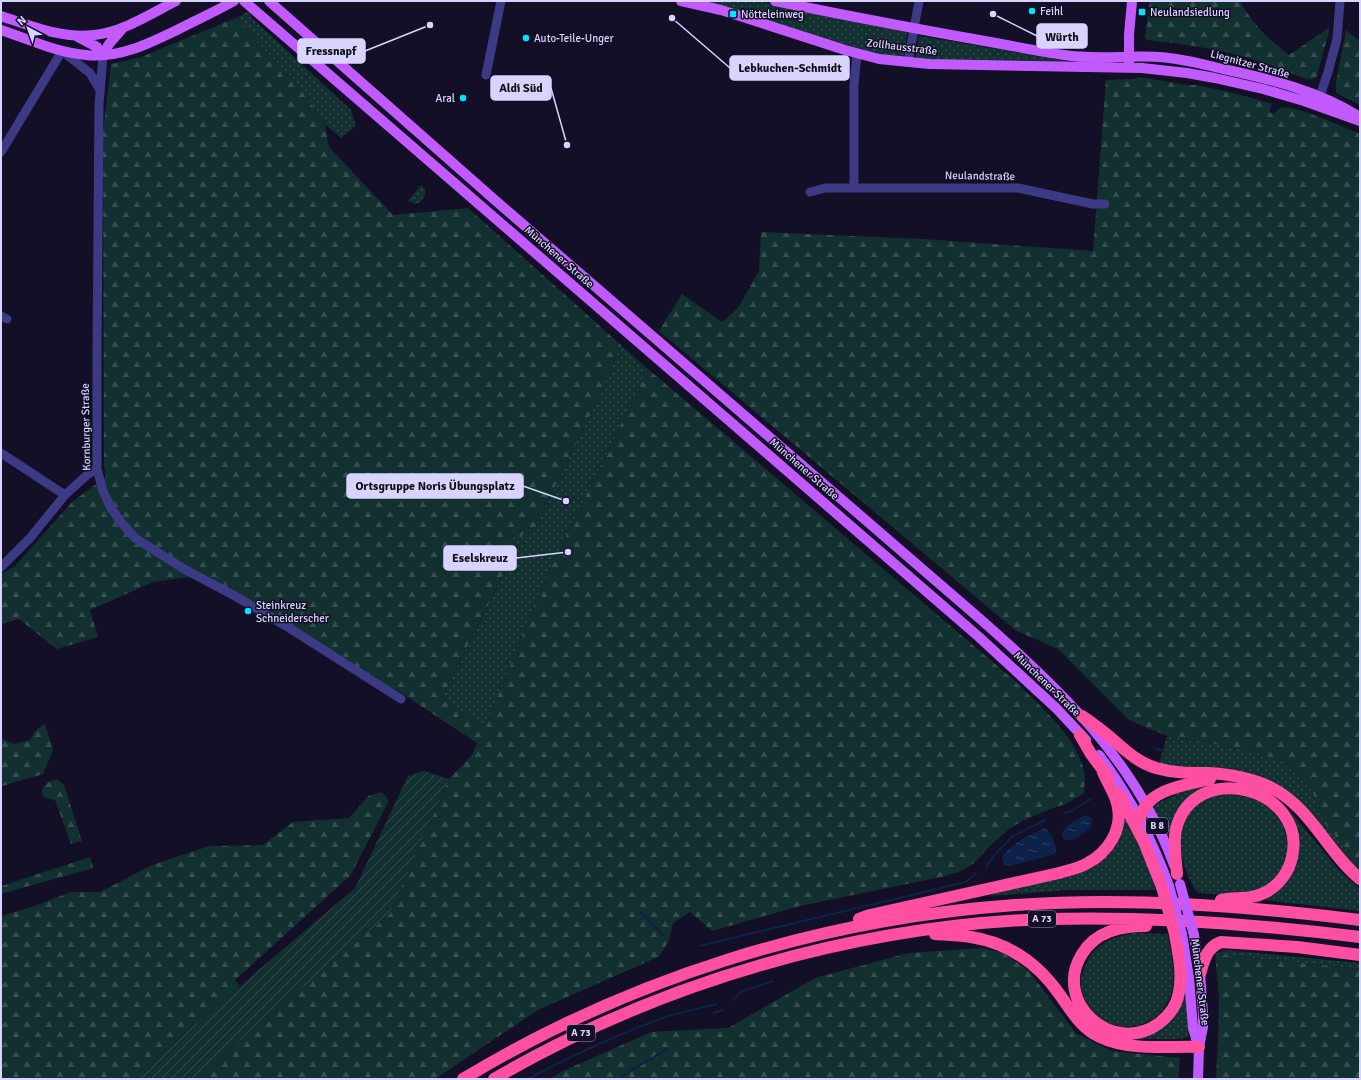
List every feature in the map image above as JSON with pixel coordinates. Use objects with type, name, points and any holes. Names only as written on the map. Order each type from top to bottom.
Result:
[{"type":"highway","points":[[1082,716],[1112,739],[1128,754],[1154,767],[1178,773],[1241,777],[1264,784],[1287,798],[1305,815],[1343,862],[1360,879]]},
{"type":"highway","points":[[1080,735],[1091,754],[1106,770],[1144,842],[1165,886],[1178,934],[1181,979],[1177,999],[1171,1011],[1166,1017],[1150,1028],[1131,1033],[1119,1032],[1108,1029],[1096,1023],[1083,1010],[1075,990],[1074,978],[1078,960],[1084,949],[1103,934],[1116,929],[1134,926],[1152,926],[1174,921]]},
{"type":"highway","points":[[1140,818],[1146,805],[1156,796],[1178,786],[1225,775]]},
{"type":"highway","points":[[1179,879],[1175,835],[1178,822],[1186,808],[1206,792],[1226,788],[1252,792],[1272,802],[1285,816],[1293,835],[1293,852],[1287,872],[1277,884],[1265,893],[1254,897],[1227,899],[1199,905]]},
{"type":"highway","points":[[817,934],[870,915],[1059,873],[1085,865],[1102,854],[1117,830],[1119,815],[1117,790]]},
{"type":"highway","name":"A 73","points":[[463,1079],[503,1055],[560,1026],[625,997],[701,967],[817,934],[910,916],[1016,905],[1104,902],[1199,905],[1360,920]]},
{"type":"highway","name":"A 73","points":[[494,1079],[551,1048],[597,1026],[646,1005],[710,982],[757,967],[817,951],[910,932],[979,924],[1046,919],[1106,918],[1152,919],[1262,927],[1360,938]]},
{"type":"highway","points":[[910,932],[977,938],[998,944],[1017,953],[1034,965],[1046,977],[1079,1022],[1101,1038],[1130,1046],[1199,1047]]},
{"type":"highway","points":[[1200,974],[1209,950],[1221,942],[1267,945],[1360,955]]},
{"type":"main road","points":[[1,16],[53,32],[75,36],[100,34],[125,26],[176,1]]},
{"type":"main road","points":[[1,30],[62,51],[86,55],[103,55],[132,49],[150,43],[234,1]]},
{"type":"main road","name":"Münchener Straße","points":[[244,1],[979,636],[1056,708],[1080,735]]},
{"type":"main road","name":"Münchener Straße","points":[[269,1],[490,196],[1014,648],[1054,686],[1082,716],[1118,761],[1146,805],[1162,836],[1179,879],[1194,935],[1200,974],[1203,1027],[1199,1047]]},
{"type":"main road","name":"Zollhausstraße","points":[[681,1],[744,17],[857,54],[908,62],[1009,66],[1129,57]]},
{"type":"main road","name":"Zollhausstraße","points":[[775,1],[1072,61],[1129,68]]},
{"type":"main road","points":[[1129,68],[1129,35],[1132,1]]},
{"type":"main road","points":[[12,34],[24,33],[27,31],[25,24]]},
{"type":"main road","points":[[103,55],[109,44],[125,26]]},
{"type":"main road","points":[[75,36],[97,47],[103,55]]},
{"type":"main road","name":"Liegnitzer Straße","points":[[1129,57],[1165,58],[1204,64],[1274,82],[1360,121]]},
{"type":"main road","name":"Liegnitzer Straße","points":[[1129,68],[1174,72],[1227,80],[1280,94],[1318,101],[1349,110],[1360,117]]},
{"type":"main road","points":[[1117,790],[1140,818],[1153,846],[1165,886]]},
{"type":"main road","name":"Münchener Straße","points":[[1178,934],[1188,971],[1193,1028],[1199,1047]]},
{"type":"main road","points":[[1198,1079],[1199,1047]]},
{"type":"street","points":[[486,75],[501,1]]},
{"type":"street","points":[[908,62],[919,1]]},
{"type":"street","points":[[1318,101],[1330,66],[1337,39],[1340,1]]},
{"type":"street","points":[[1,152],[62,51],[90,73],[100,90]]},
{"type":"street","points":[[854,188],[854,85],[857,54]]},
{"type":"street","name":"Kornburger Straße","points":[[103,55],[100,90],[97,351],[98,469],[103,492],[111,508],[135,538],[184,570],[280,622],[401,699]]},
{"type":"street","name":"Neulandstraße","points":[[810,192],[825,188],[1018,188],[1093,204],[1105,204]]},
{"type":"street","points":[[1,453],[65,495]]},
{"type":"street","points":[[1,567],[30,538],[65,495],[87,475],[98,469]]},
{"type":"green space","points":[[686,1],[760,1],[907,32],[904,56],[901,60]]},
{"type":"green space","points":[[1150,1],[1240,1],[1250,17],[1262,31],[1289,55],[1330,27],[1317,76],[1309,80],[1270,65],[1233,54],[1212,49],[1147,40],[1145,37]]},
{"type":"green space","points":[[249,11],[252,18],[351,110],[356,126],[341,138],[325,124],[303,91],[262,47],[238,17]]},
{"type":"green space","points":[[238,17],[262,47],[303,91],[325,124],[329,147],[393,215],[468,208],[621,345],[597,401],[534,530],[531,529],[527,536],[523,534],[521,538],[514,535],[505,555],[511,559],[442,698],[485,727],[550,569],[648,369],[1014,680],[1065,733],[1073,745],[1080,758],[1084,771],[1084,793],[1066,804],[1022,821],[1009,829],[975,862],[959,872],[800,906],[712,931],[690,912],[673,923],[669,941],[658,957],[538,1010],[435,1079],[194,1079],[389,915],[449,779],[472,755],[477,743],[401,693],[204,575],[153,582],[90,610],[98,637],[57,649],[19,619],[1,624],[1,574],[15,566],[73,501],[106,477],[104,467],[103,132],[111,64],[141,57]]},
{"type":"green space","points":[[1346,30],[1360,41],[1360,105],[1336,92],[1336,82]]},
{"type":"green space","points":[[920,36],[1067,61],[1067,63],[932,63],[915,58],[918,39]]},
{"type":"green space","points":[[1138,77],[1188,85],[1197,85],[1238,94],[1272,104],[1269,112],[1274,114],[1279,108],[1296,109],[1360,134],[1360,866],[1325,824],[1312,791],[1291,768],[1260,753],[1167,736],[1129,720],[1058,649],[1015,630],[659,331],[682,294],[722,322],[738,308],[759,271],[761,232],[923,239],[1093,251],[1106,80],[1136,79]]},
{"type":"green space","points":[[421,185],[425,189],[425,194],[422,200],[416,204],[408,201]]},
{"type":"green space","points":[[621,345],[648,369],[550,569],[485,727],[442,698],[511,560],[505,555],[514,535],[521,538],[523,534],[531,528],[534,530],[597,401]]},
{"type":"green space","points":[[45,724],[53,750],[43,774],[2,786],[1,738],[14,744],[30,740],[35,731]]},
{"type":"green space","points":[[1167,736],[1260,753],[1291,768],[1312,791],[1325,824],[1360,866],[1360,874],[1293,795],[1172,768],[1159,763]]},
{"type":"green space","points":[[424,771],[449,779],[389,915],[194,1079],[131,1079],[355,888],[408,776]]},
{"type":"green space","points":[[57,779],[64,785],[82,841],[71,844],[55,800],[43,797],[42,789],[48,782]]},
{"type":"green space","points":[[1207,785],[1212,786],[1190,801],[1179,812],[1171,827],[1169,837],[1167,838],[1154,809],[1154,805],[1179,793]]},
{"type":"green space","points":[[382,792],[389,801],[350,876],[235,980],[240,986],[131,1079],[1,1079],[1,916],[32,907],[71,892],[100,892],[152,865],[209,846],[263,845],[293,822],[349,818],[368,796]]},
{"type":"green space","points":[[1227,794],[1247,797],[1261,802],[1275,814],[1282,824],[1286,836],[1288,848],[1286,860],[1281,871],[1273,880],[1255,891],[1230,895],[1198,893],[1190,881],[1182,857],[1181,836],[1183,826],[1186,817],[1200,802],[1213,796]]},
{"type":"green space","points":[[1280,803],[1293,815],[1339,870],[1360,889],[1360,911],[1264,900],[1285,885],[1292,875],[1298,855],[1298,839]]},
{"type":"green space","points":[[1124,815],[1146,860],[1155,890],[1066,890],[991,896],[992,894],[1071,876],[1100,863],[1108,856],[1117,843],[1120,836]]},
{"type":"green space","points":[[90,857],[93,868],[1,894],[1,886]]},
{"type":"green space","points":[[1134,933],[1168,934],[1174,979],[1168,1001],[1160,1013],[1148,1022],[1134,1026],[1120,1026],[1106,1022],[1094,1013],[1083,994],[1081,977],[1090,957],[1100,946],[1112,939]]},
{"type":"green space","points":[[982,948],[1003,953],[1028,970],[1076,1033],[1111,1051],[1180,1058],[1178,1079],[550,1079],[563,1071],[651,1032],[728,1028],[815,978],[908,953]]},
{"type":"green space","points":[[1226,950],[1360,963],[1360,969],[1215,954]]},
{"type":"green space","points":[[1215,954],[1360,969],[1360,1079],[1216,1079],[1219,998]]},
{"type":"green space","points":[[1186,980],[1188,1037],[1179,1039],[1134,1039],[1157,1028]]},
{"type":"water","points":[[1086,815],[1092,818],[1092,825],[1087,831],[1074,839],[1066,840],[1063,838],[1062,834],[1069,825]]},
{"type":"water","points":[[1042,829],[1046,829],[1052,837],[1056,849],[1055,854],[1010,866],[1004,864],[1002,858],[1009,849]]},
{"type":"waterway","points":[[1156,749],[1165,751]]},
{"type":"waterway","points":[[1064,813],[1070,812],[1091,799]]},
{"type":"waterway","points":[[986,867],[995,854],[1013,836],[1045,820]]},
{"type":"waterway","points":[[699,946],[966,882],[976,873]]},
{"type":"waterway","points":[[641,912],[663,935]]},
{"type":"waterway","points":[[733,1000],[741,992],[773,981]]},
{"type":"waterway","points":[[528,1079],[579,1053],[631,1030],[666,1017],[717,1004]]},
{"type":"waterway","points":[[714,1013],[723,1010]]},
{"type":"waterway","points":[[617,1079],[667,1049]]},
{"type":"place","name":"Feihl","points":[[1032,11]]},
{"type":"place","name":"Neulandsiedlung","points":[[1142,12]]},
{"type":"place","name":"Nötteleinweg","points":[[733,14]]},
{"type":"place","name":"Würth","points":[[993,14]]},
{"type":"place","name":"Lebkuchen-Schmidt","points":[[672,18]]},
{"type":"place","name":"Fressnapf","points":[[430,25]]},
{"type":"place","name":"Auto-Teile-Unger","points":[[526,38]]},
{"type":"place","name":"Aral","points":[[463,98]]},
{"type":"place","name":"Aldi Süd","points":[[567,145]]},
{"type":"place","name":"Ortsgruppe Noris Übungsplatz","points":[[566,501]]},
{"type":"place","name":"Eselskreuz","points":[[568,552]]},
{"type":"place","name":"Steinkreuz Schneiderscher","points":[[248,611]]}]
